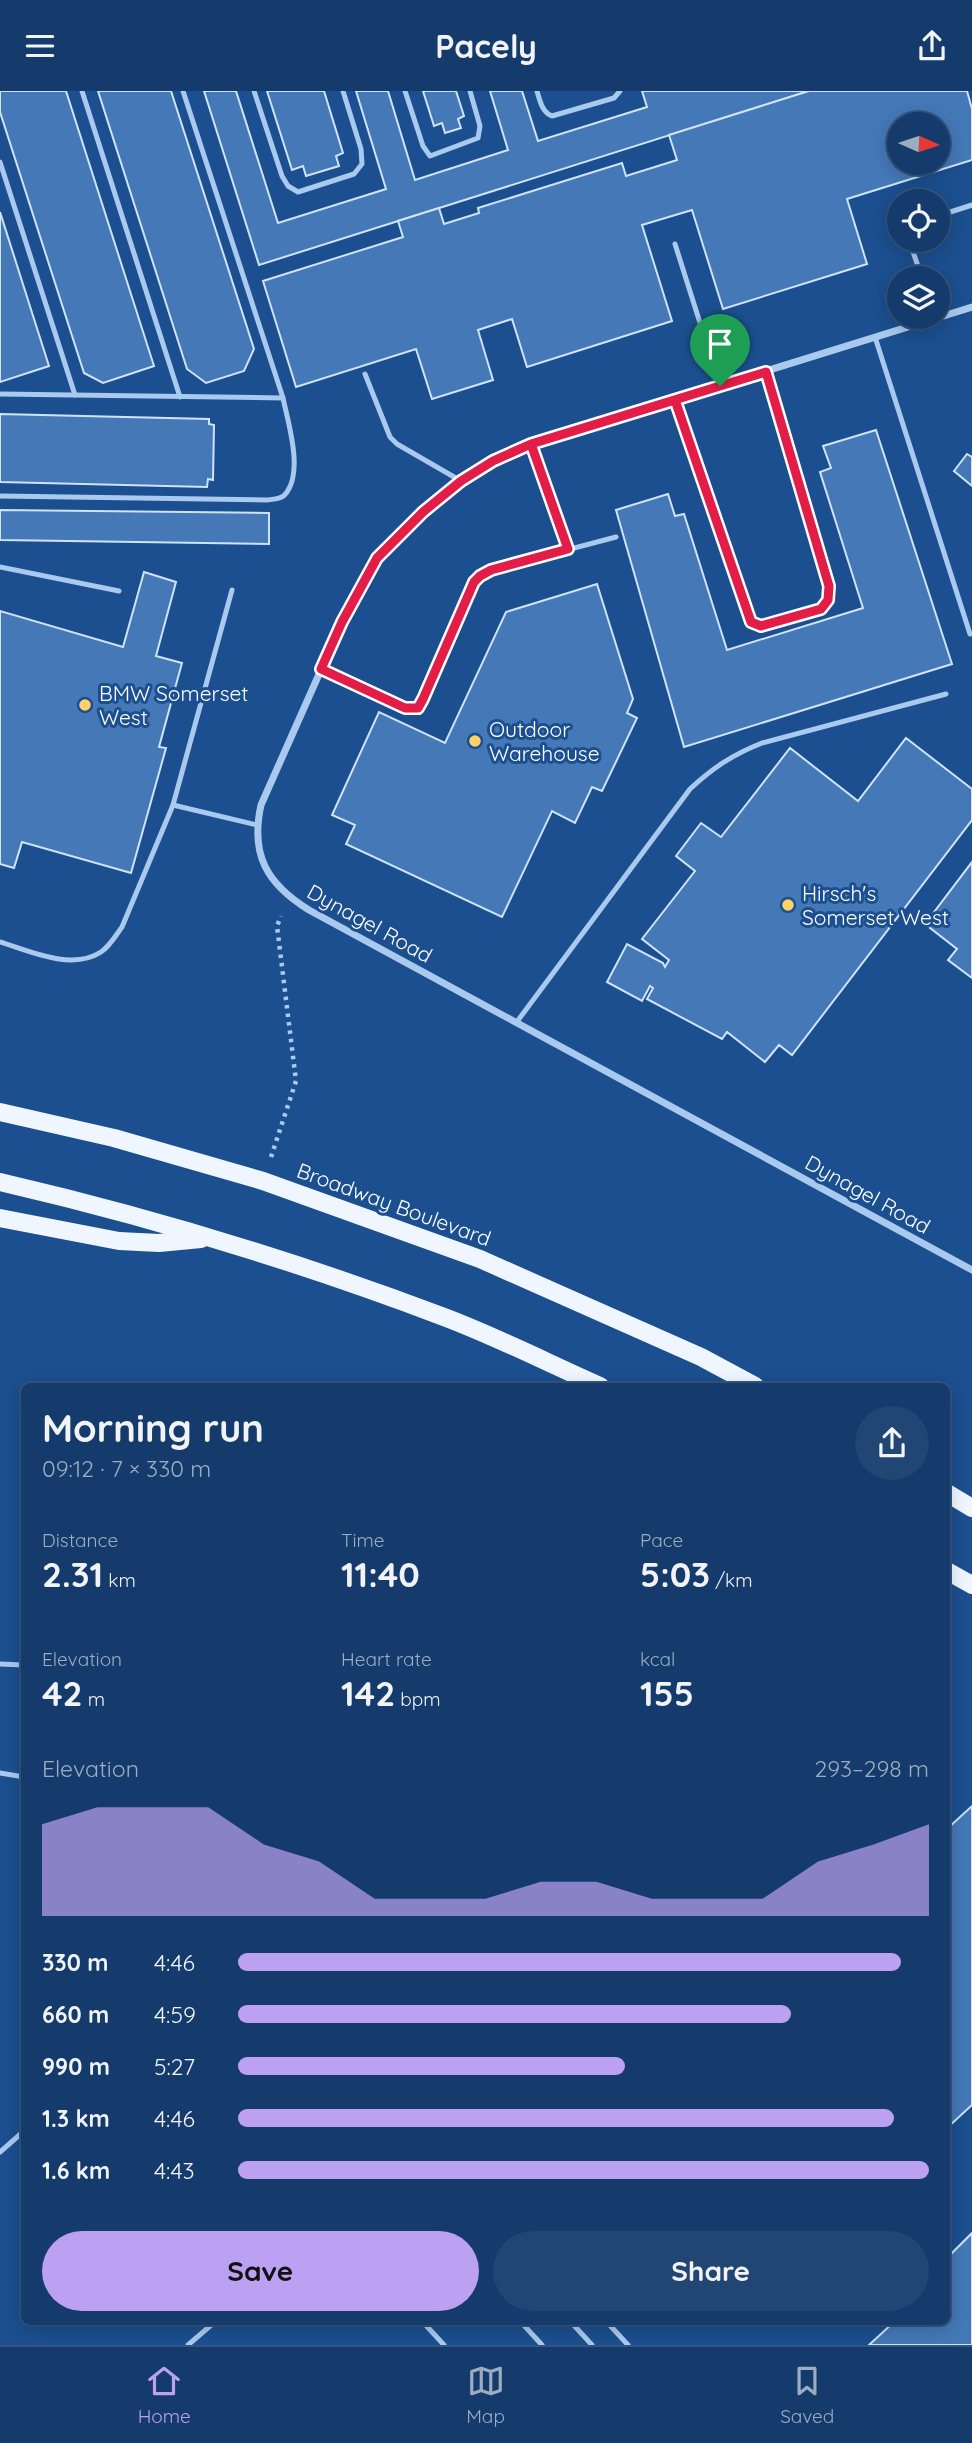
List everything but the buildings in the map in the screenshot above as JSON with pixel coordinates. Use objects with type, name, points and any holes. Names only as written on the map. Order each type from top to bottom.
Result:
[{"type":"main road","name":"Broadway Boulevard","points":[[0,1112],[114,1138],[263,1181],[481,1259],[701,1357],[749,1383]]},
{"type":"main road","points":[[0,1182],[215,1238],[446,1318],[593,1383]]},
{"type":"main road","points":[[0,1219],[118,1241],[159,1243],[215,1238]]},
{"type":"main road","points":[[950,1495],[972,1508]]},
{"type":"main road","points":[[950,1573],[972,1585]]},
{"type":"street","name":"Dynagel Road","points":[[950,313],[972,307]]},
{"type":"street","name":"Dynagel Road","points":[[899,329],[531,444],[493,461],[461,481],[423,512],[377,558],[347,612],[261,805],[257,841],[271,879],[289,897],[972,1270]]},
{"type":"lane","points":[[82,91],[180,397]]},
{"type":"lane","points":[[0,496],[267,500],[281,497],[288,492],[292,479],[292,442],[282,398],[183,91]]},
{"type":"lane","points":[[254,91],[282,176],[288,186],[298,192],[354,174],[362,164],[361,149],[343,91]]},
{"type":"lane","points":[[405,91],[422,146],[430,156],[478,138],[480,126],[470,91]]},
{"type":"lane","points":[[537,91],[542,108],[552,116],[614,98],[620,91]]},
{"type":"lane","points":[[0,162],[75,395]]},
{"type":"lane","points":[[950,212],[972,205]]},
{"type":"lane","points":[[675,244],[720,386]]},
{"type":"lane","points":[[875,337],[970,634]]},
{"type":"lane","points":[[675,400],[751,622],[761,626],[815,611],[826,605],[829,586],[766,372]]},
{"type":"lane","points":[[365,374],[390,437],[397,444],[461,481]]},
{"type":"lane","points":[[0,394],[282,398]]},
{"type":"lane","points":[[531,444],[568,549]]},
{"type":"lane","points":[[321,669],[405,708],[418,708],[468,595],[480,576],[491,570],[616,537]]},
{"type":"lane","points":[[0,567],[119,591]]},
{"type":"lane","points":[[0,942],[65,960],[84,958],[100,953],[122,927],[173,805],[232,590]]},
{"type":"lane","points":[[516,1023],[690,789],[714,767],[734,754],[762,743],[946,694]]},
{"type":"lane","points":[[173,805],[257,825]]},
{"type":"lane","points":[[0,1664],[21,1665]]},
{"type":"lane","points":[[0,1773],[21,1776]]},
{"type":"lane","points":[[0,2152],[21,2133]]},
{"type":"lane","points":[[188,2345],[211,2325]]},
{"type":"lane","points":[[426,2325],[444,2345]]},
{"type":"lane","points":[[524,2325],[542,2345]]},
{"type":"lane","points":[[574,2325],[592,2345]]},
{"type":"lane","points":[[610,2325],[628,2345]]},
{"type":"path","points":[[263,1181],[296,1081],[277,926],[289,897]]},
{"type":"place","name":"BMW Somerset West","points":[[85,705]]},
{"type":"place","name":"Outdoor Warehouse","points":[[475,741]]},
{"type":"place","name":"Hirsch's Somerset West","points":[[788,905]]},
{"type":"route","points":[[720,386],[531,444],[493,461],[461,481],[423,512],[377,558],[342,622],[321,669],[405,708],[418,708],[474,582],[491,570],[568,549],[531,444],[675,400],[751,622],[761,626],[821,609],[828,600],[829,586],[766,372],[720,386]]}]
